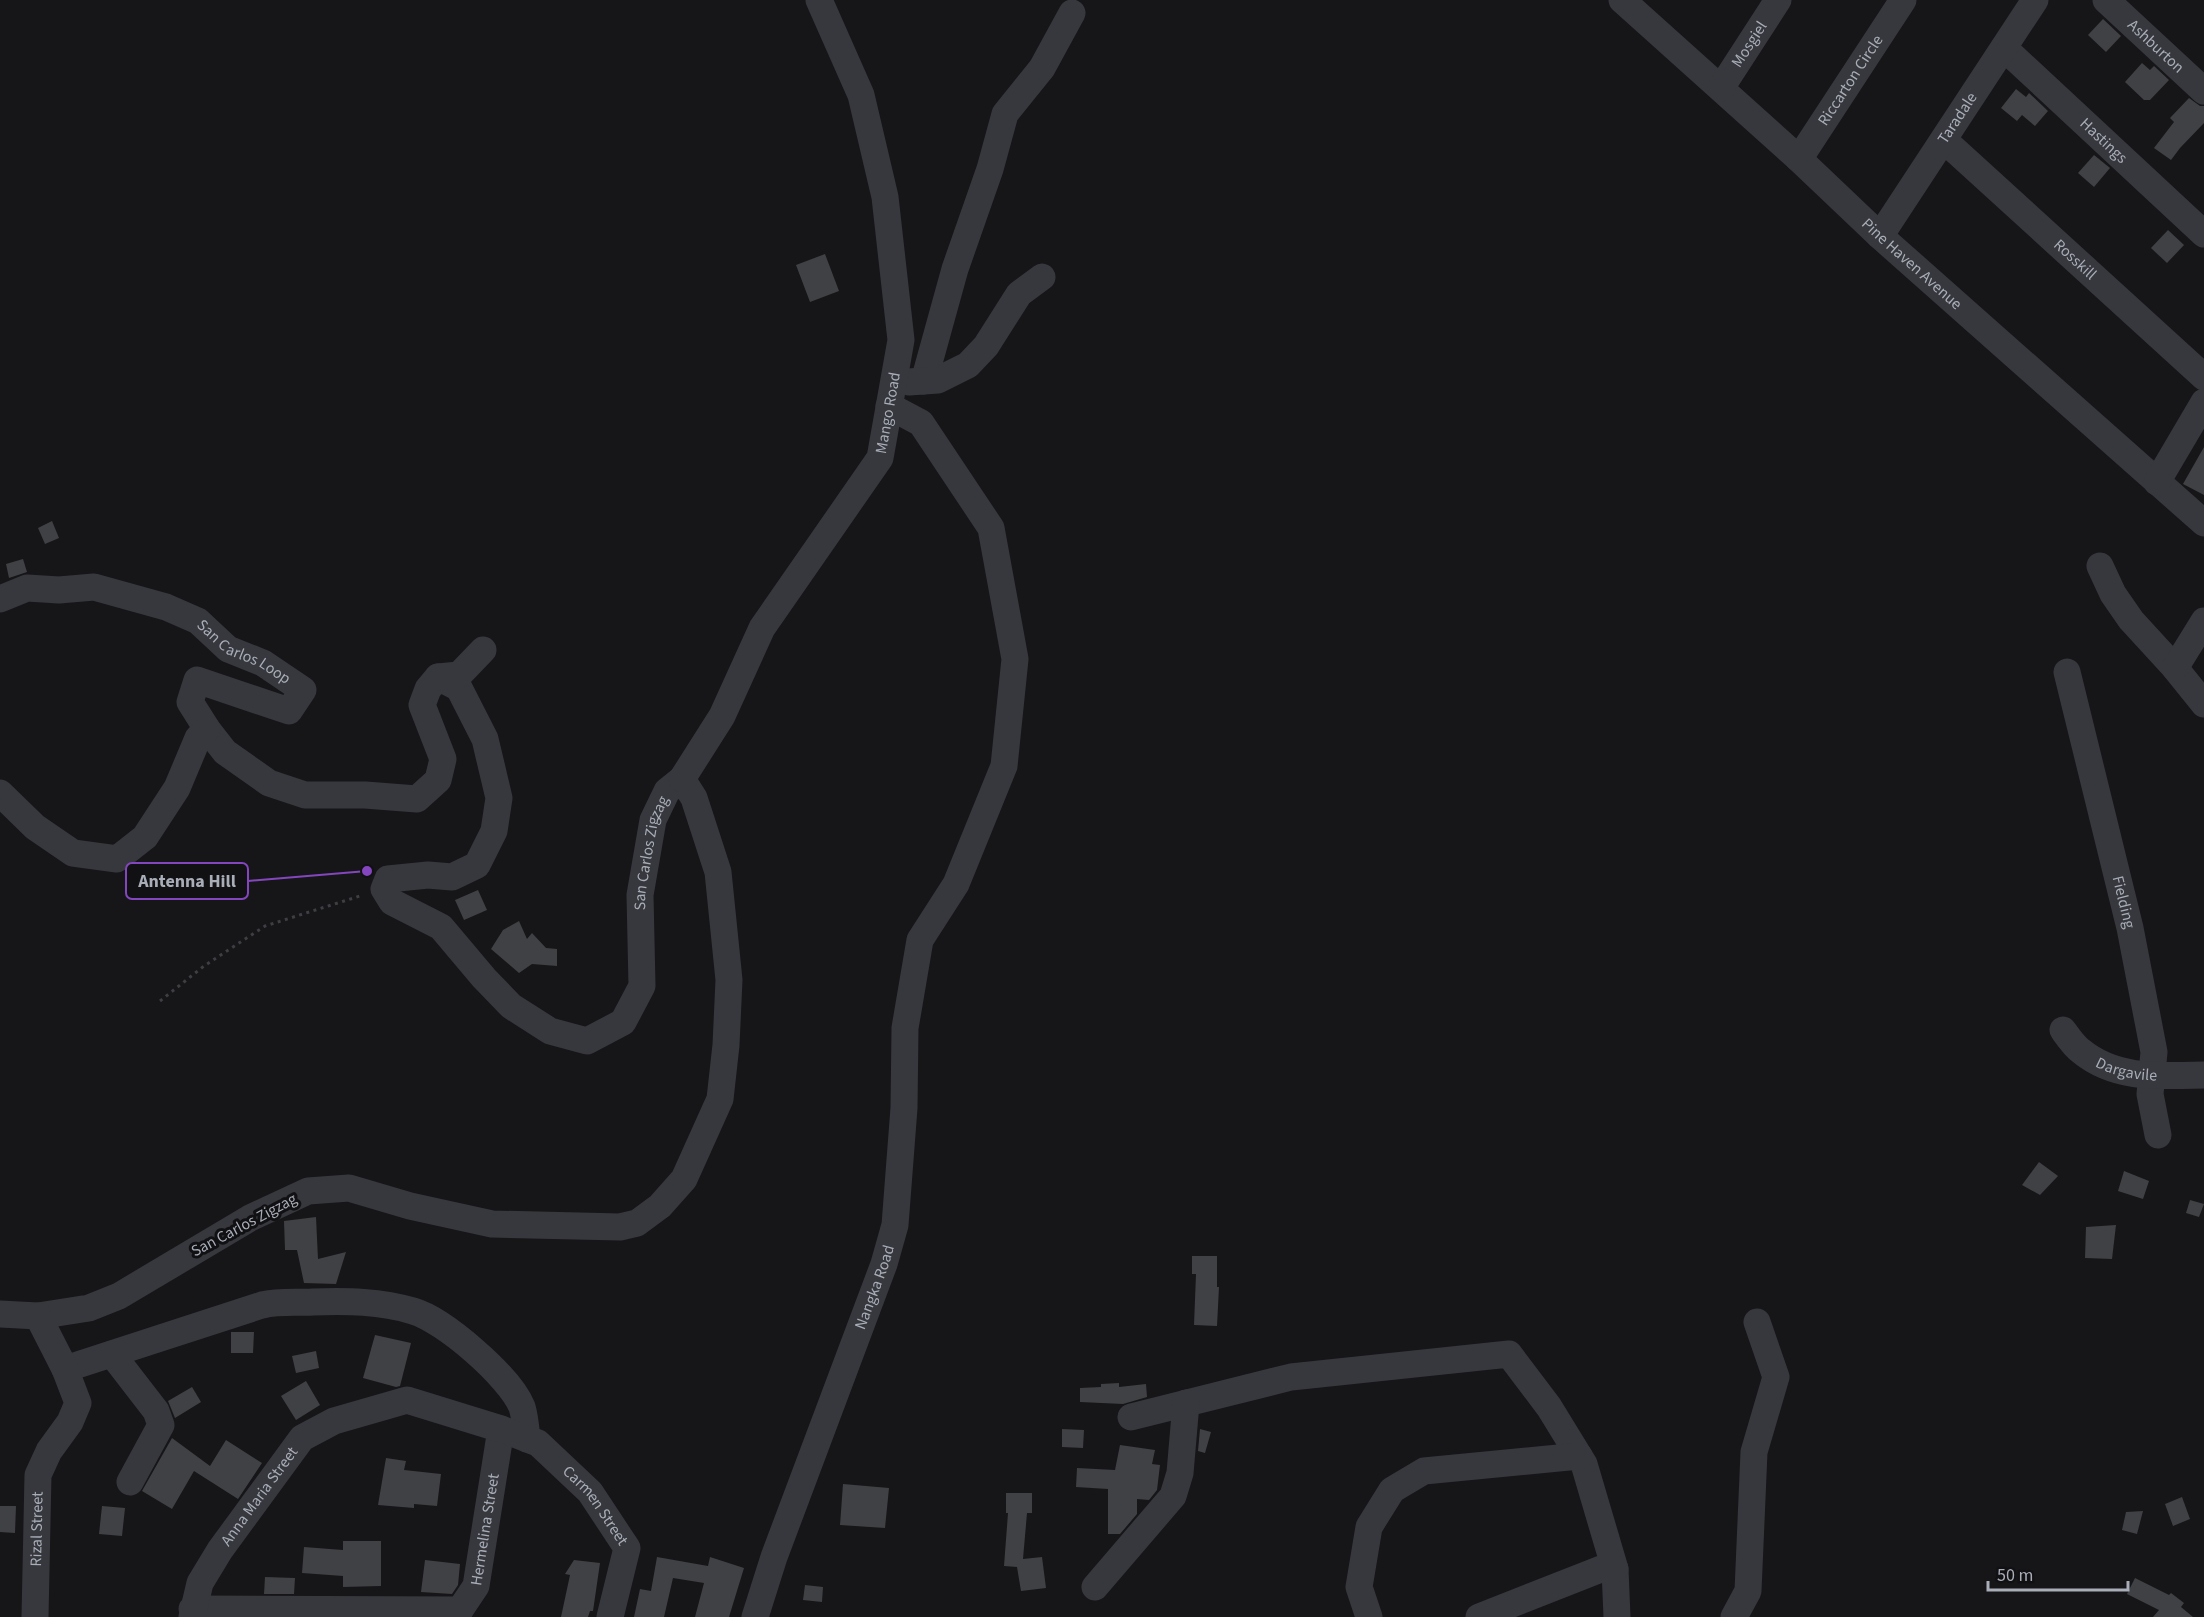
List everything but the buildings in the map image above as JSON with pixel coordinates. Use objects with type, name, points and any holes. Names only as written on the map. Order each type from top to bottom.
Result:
[{"type":"street","name":"Mango Road","points":[[682,779],[722,716],[762,628],[880,458],[901,340],[885,198],[861,95],[819,0]]},
{"type":"street","name":"Mosgiel","points":[[1721,88],[1778,0]]},
{"type":"street","name":"Riccarton Circle","points":[[1799,159],[1903,0]]},
{"type":"street","name":"Taradale","points":[[1880,236],[2035,0]]},
{"type":"street","name":"Ashburton","points":[[2106,0],[2204,91]]},
{"type":"street","name":"Pine Haven Avenue","points":[[1636,5],[1721,88],[1880,236],[2204,523]]},
{"type":"street","points":[[924,381],[955,269],[990,169],[1005,114],[1042,68],[1072,13]]},
{"type":"street","name":"Hastings","points":[[2004,48],[2204,234]]},
{"type":"street","name":"Rosskill","points":[[1944,141],[2204,377]]},
{"type":"street","points":[[891,395],[924,381],[938,380],[968,365],[986,346],[1019,294],[1042,277]]},
{"type":"street","name":"Nangka Road","points":[[754,1617],[774,1557],[884,1264],[895,1225],[904,1108],[905,1028],[920,940],[956,885],[1004,766],[1015,659],[991,528],[921,423],[891,395]]},
{"type":"street","points":[[2157,482],[2204,402]]},
{"type":"street","points":[[2100,566],[2131,620],[2204,704]]},
{"type":"street","name":"San Carlos Loop","points":[[0,599],[27,588],[59,590],[94,587],[166,607],[198,621],[228,649],[262,663],[303,690],[289,711],[197,680],[190,702],[207,729]]},
{"type":"street","points":[[2175,668],[2204,621]]},
{"type":"street","points":[[0,793],[34,827],[73,853],[117,860],[145,837],[177,788],[198,738],[207,729],[225,752],[269,783],[305,795],[365,795],[417,799],[438,780],[443,759],[422,705],[428,689],[438,678],[459,675],[483,650]]},
{"type":"street","name":"Fielding","points":[[2067,672],[2130,928],[2154,1052],[2150,1094],[2158,1135]]},
{"type":"street","points":[[384,889],[388,879],[428,875],[452,877],[469,869],[477,864],[495,831],[499,798],[485,739],[459,688],[438,678]]},
{"type":"street","name":"San Carlos Zigzag","points":[[0,1314],[38,1316],[89,1308],[119,1296],[250,1218],[308,1191],[349,1188],[410,1206],[492,1224],[620,1227],[637,1223],[660,1206],[684,1179],[720,1099],[726,1045],[729,980],[718,872],[694,798],[682,779],[667,791],[652,820],[640,895],[642,986],[623,1022],[587,1041],[550,1031],[511,1006],[441,927],[392,902],[384,889]]},
{"type":"street","name":"Dargavile","points":[[2063,1030],[2080,1051],[2103,1065],[2126,1074],[2204,1075]]},
{"type":"street","points":[[65,1369],[278,1301],[361,1301],[415,1311],[470,1347],[505,1382],[522,1407],[527,1439]]},
{"type":"street","name":"Rizal Street","points":[[35,1617],[38,1475],[49,1451],[70,1422],[78,1403],[65,1369],[38,1316]]},
{"type":"street","points":[[1734,1617],[1748,1591],[1754,1452],[1776,1377],[1757,1322]]},
{"type":"street","points":[[112,1354],[156,1411],[161,1425],[130,1482]]},
{"type":"street","points":[[1131,1417],[1291,1377],[1509,1354],[1549,1407],[1584,1464],[1615,1569],[1617,1617]]},
{"type":"street","name":"Anna Maria Street","points":[[192,1613],[200,1583],[220,1550],[302,1438],[334,1421],[407,1400],[501,1429]]},
{"type":"street","points":[[1095,1587],[1173,1496],[1180,1473],[1186,1403]]},
{"type":"street","name":"Carmen Street","points":[[501,1429],[538,1443],[590,1491],[627,1548],[610,1617]]},
{"type":"street","name":"Hermelina Street","points":[[192,1613],[460,1610],[476,1586],[501,1429]]},
{"type":"street","points":[[1369,1617],[1359,1587],[1369,1527],[1392,1490],[1424,1471],[1579,1456]]},
{"type":"street","points":[[1479,1617],[1601,1569],[1615,1569]]},
{"type":"path","points":[[160,1001],[204,966],[265,926],[384,889]]},
{"type":"place","name":"Antenna Hill","points":[[367,871]]}]
